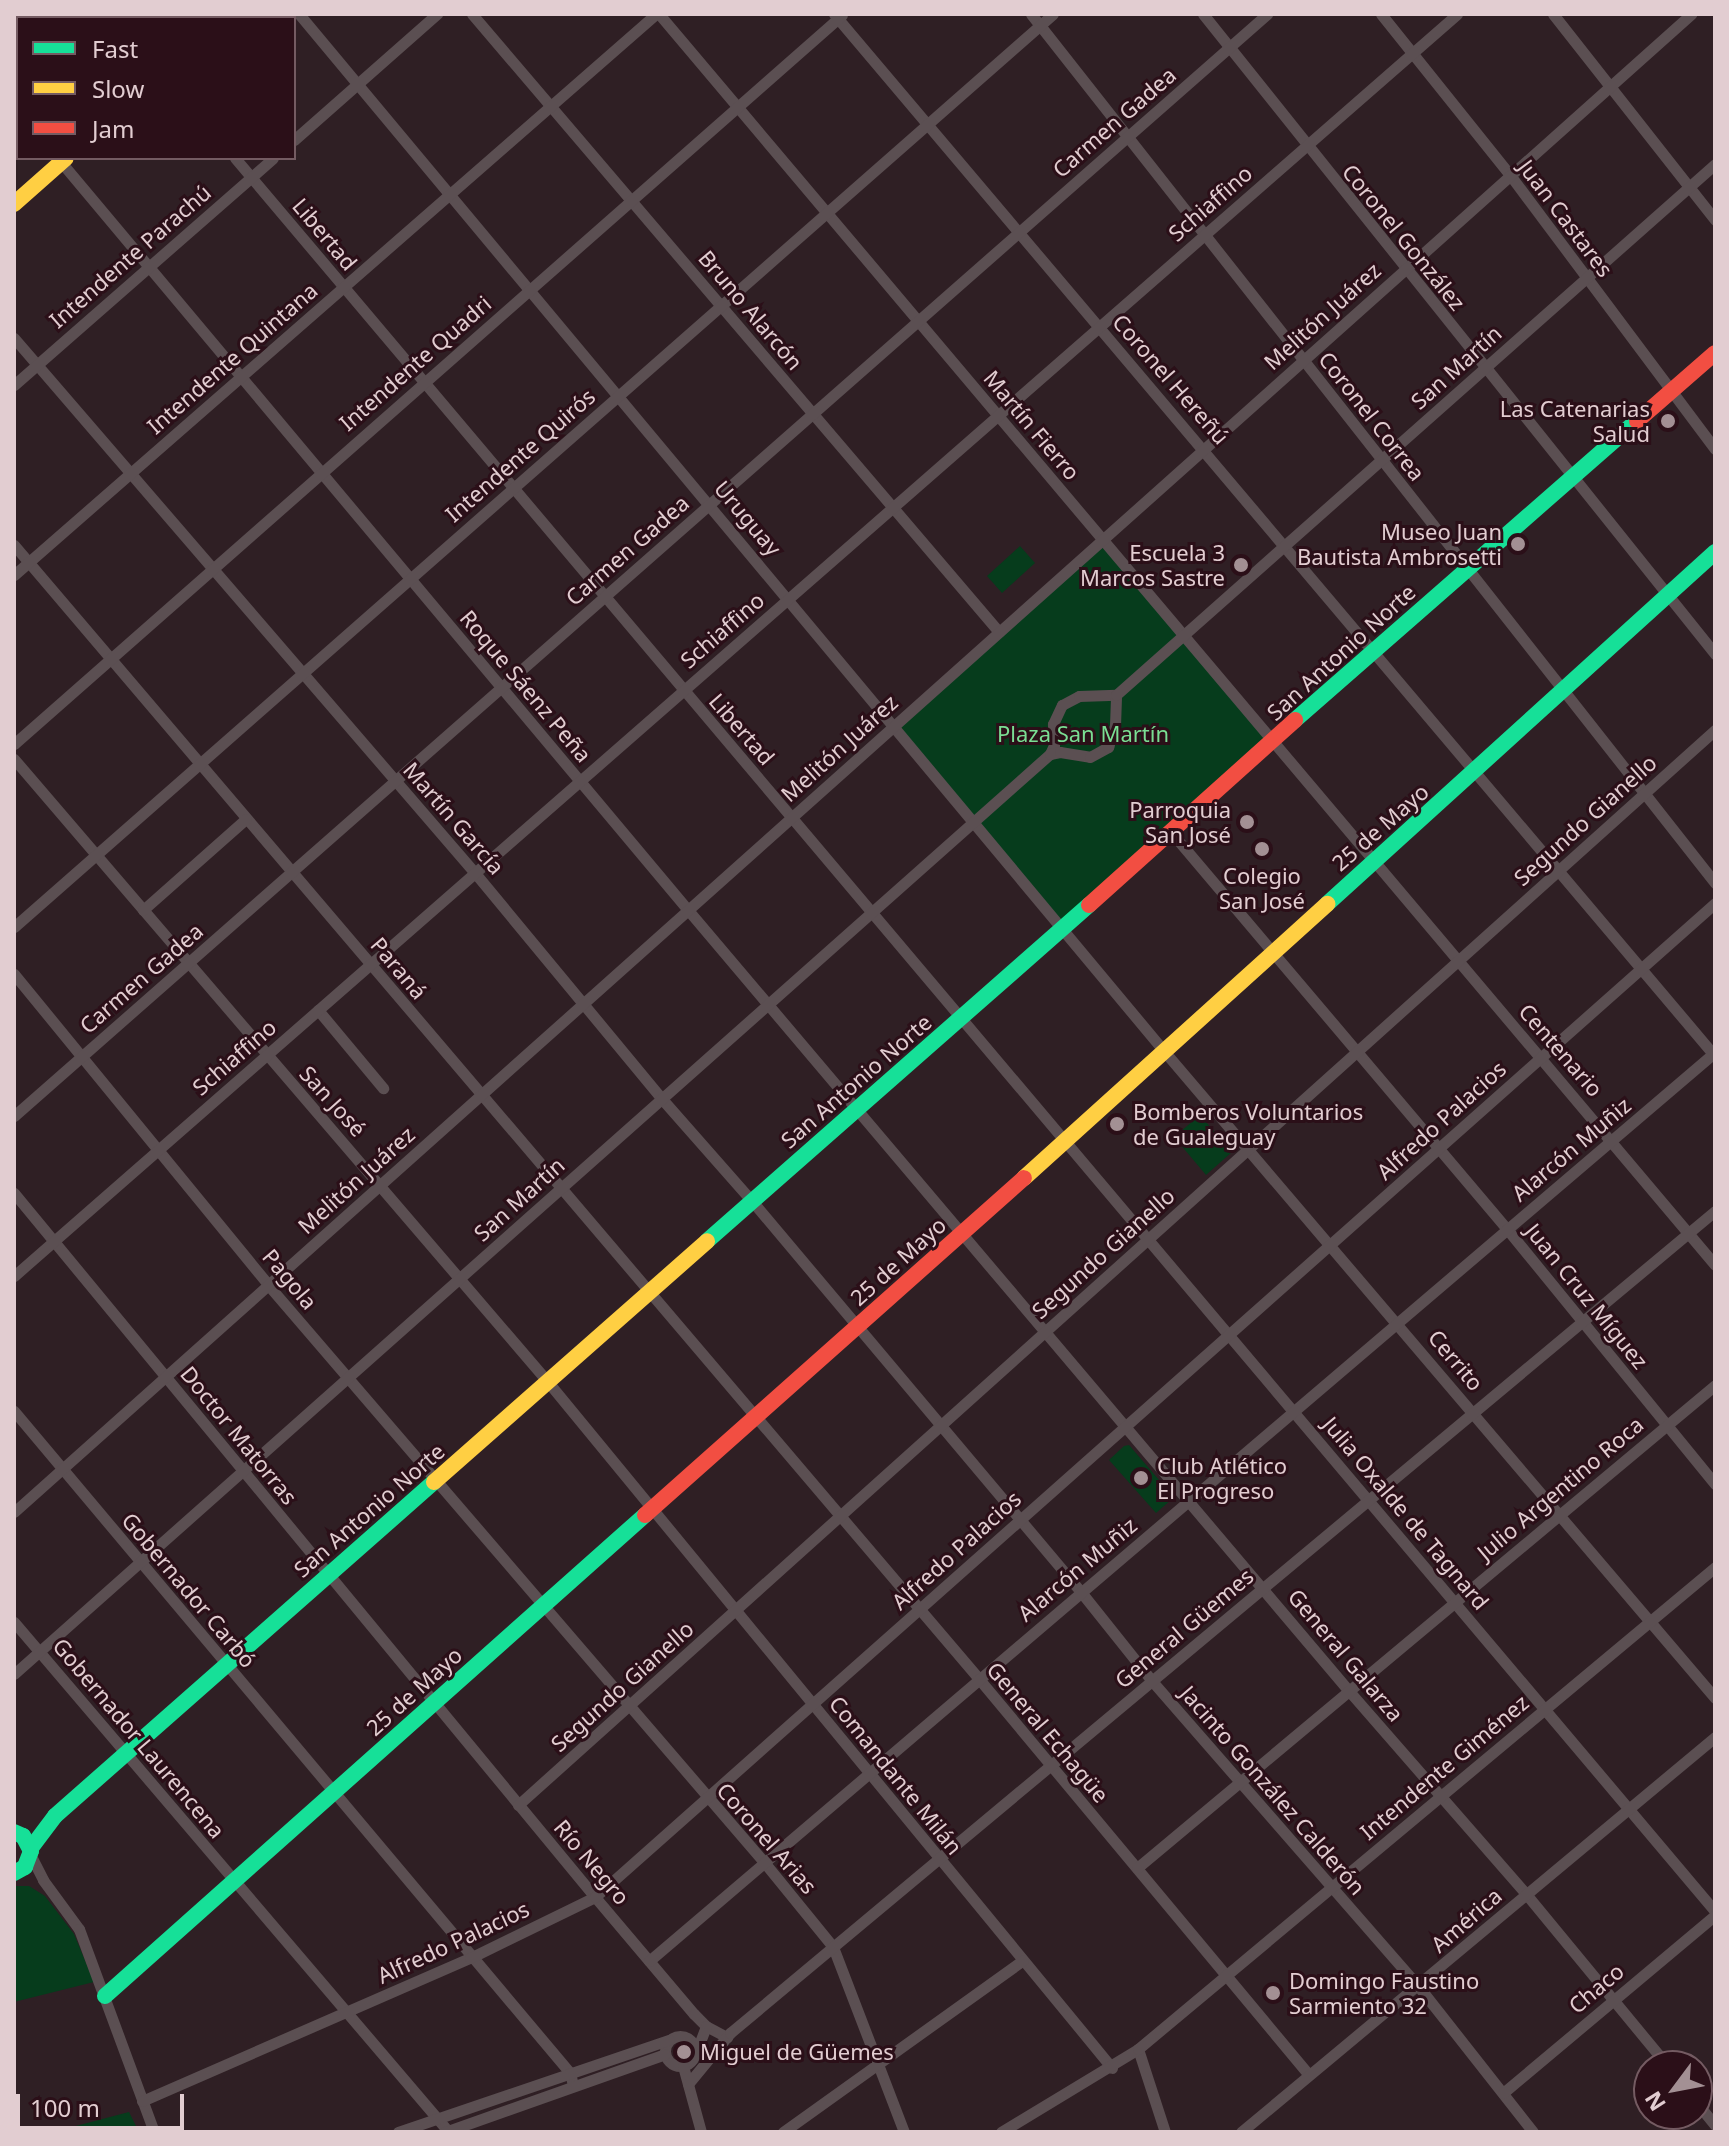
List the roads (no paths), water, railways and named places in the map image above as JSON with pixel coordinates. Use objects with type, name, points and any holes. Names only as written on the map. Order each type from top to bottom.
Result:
[{"type":"main road","points":[[14,204],[64,160]]},
{"type":"main road","name":"San Antonio Norte","points":[[14,1873],[25,1867],[31,1851],[55,1816],[1274,742],[1373,650],[1715,353]]},
{"type":"main road","name":"25 de Mayo","points":[[105,1996],[542,1604],[1065,1142],[1715,552]]},
{"type":"main road","points":[[14,1832],[23,1836],[31,1851]]},
{"type":"street","name":"Uruguay","points":[[299,14],[1164,1051]]},
{"type":"street","points":[[296,138],[437,14]]},
{"type":"street","name":"Bruno Alarcón","points":[[472,14],[999,632]]},
{"type":"street","name":"Intendente Quintana","points":[[14,575],[658,14]]},
{"type":"street","name":"Martín Fierro","points":[[658,14],[1375,861]]},
{"type":"street","name":"Coronel Correa","points":[[1031,14],[1715,883]]},
{"type":"street","name":"Intendente Quirós","points":[[14,927],[1053,14]]},
{"type":"street","name":"Coronel González","points":[[1203,14],[1305,146],[1715,654]]},
{"type":"street","name":"Carmen Gadea","points":[[14,1116],[1267,14]]},
{"type":"street","name":"Juan Castares","points":[[1381,14],[1510,175],[1715,449]]},
{"type":"street","name":"Schiaffino","points":[[14,1276],[1457,14]]},
{"type":"street","points":[[1553,14],[1715,220]]},
{"type":"street","name":"Melitón Juárez","points":[[14,1512],[1691,14]]},
{"type":"street","name":"Intendente Quadri","points":[[14,744],[838,15]]},
{"type":"street","name":"Coronel Hereñú","points":[[838,15],[1714,1054]]},
{"type":"street","name":"Roque Sáenz Peña","points":[[64,160],[321,473],[962,1233]]},
{"type":"street","name":"Libertad","points":[[237,160],[1065,1142]]},
{"type":"street","name":"Intendente Parachú","points":[[14,385],[271,160]]},
{"type":"street","name":"San Martín","points":[[1116,695],[1715,164]]},
{"type":"street","name":"Martín García","points":[[14,338],[475,873],[857,1328]]},
{"type":"street","name":"Paraná","points":[[14,545],[754,1417]]},
{"type":"street","points":[[1116,695],[1115,726],[1108,747],[1090,757],[1060,752],[1050,754],[1055,736],[1053,724],[1062,705],[1079,696],[1116,695]]},
{"type":"street","name":"Segundo Gianello","points":[[518,1805],[1715,730]]},
{"type":"street","name":"San Martín","points":[[14,1674],[1050,754]]},
{"type":"street","name":"San José","points":[[14,759],[266,1056],[380,1184],[652,1507]]},
{"type":"street","points":[[143,910],[246,819]]},
{"type":"street","points":[[1171,832],[1272,951]]},
{"type":"street","name":"Centenario","points":[[1375,861],[1715,1265]]},
{"type":"street","name":"Alfredo Palacios","points":[[142,2101],[346,2014],[595,1897],[1715,903]]},
{"type":"street","name":"Juan Cruz Míguez","points":[[1272,951],[1507,1229],[1580,1323],[1715,1484]]},
{"type":"street","name":"Pagola","points":[[14,974],[269,1286],[542,1604]]},
{"type":"street","points":[[318,1010],[383,1088]]},
{"type":"street","name":"Cerrito","points":[[1164,1051],[1398,1322],[1715,1698]]},
{"type":"street","name":"Alarcón Muñiz","points":[[649,1961],[1714,1054]]},
{"type":"street","name":"Julia Oxalde de Tagnard","points":[[1065,1142],[1547,1708],[1627,1810],[1715,1913]]},
{"type":"street","name":"Doctor Matorras","points":[[14,1193],[432,1704]]},
{"type":"street","name":"General Güemes","points":[[688,2084],[727,2037],[1715,1211]]},
{"type":"street","name":"General Galarza","points":[[962,1233],[1349,1691],[1526,1894],[1655,2050]]},
{"type":"street","name":"Jacinto González Calderón","points":[[857,1328],[1081,1592],[1152,1681],[1419,1987],[1533,2132]]},
{"type":"street","name":"Julio Argentino Roca","points":[[1137,1868],[1715,1385]]},
{"type":"street","name":"Gobernador Carbó","points":[[14,1411],[572,2079]]},
{"type":"street","name":"General Echagüe","points":[[754,1417],[979,1679],[1048,1767],[1137,1868],[1309,2075]]},
{"type":"street","name":"Comandante Milán","points":[[652,1507],[1112,2068]]},
{"type":"street","name":"Intendente Giménez","points":[[1001,2132],[1112,2068],[1138,2049],[1715,1567]]},
{"type":"street","name":"Coronel Arias","points":[[542,1604],[833,1947],[881,2065],[904,2132]]},
{"type":"street","name":"Gobernador Laurencena","points":[[14,1622],[446,2131]]},
{"type":"street","name":"Río Negro","points":[[432,1704],[706,2026],[727,2037]]},
{"type":"street","name":"América","points":[[1241,2132],[1419,1987],[1715,1737]]},
{"type":"street","points":[[31,1851],[43,1880],[79,1929],[154,2132]]},
{"type":"street","points":[[14,1873],[32,1878],[61,1903]]},
{"type":"street","name":"Chaco","points":[[1503,2093],[1715,1913]]},
{"type":"street","points":[[783,2132],[881,2065],[1023,1960]]},
{"type":"street","points":[[446,2131],[706,2026]]},
{"type":"street","points":[[683,2066],[695,2055],[706,2026]]},
{"type":"street","points":[[398,2132],[665,2054],[674,2038]]},
{"type":"street","points":[[674,2038],[691,2041],[695,2055]]},
{"type":"street","points":[[1138,2049],[1165,2132]]},
{"type":"street","points":[[665,2054],[670,2063],[683,2066]]},
{"type":"street","points":[[683,2066],[701,2132]]},
{"type":"place","name":"Las Catenarias Salud","points":[[1668,421]]},
{"type":"place","name":"Museo Juan Bautista Ambrosetti","points":[[1518,544]]},
{"type":"place","name":"Escuela 3 Marcos Sastre","points":[[1241,565]]},
{"type":"place","name":"Parroquia San José","points":[[1247,822]]},
{"type":"place","name":"Colegio San José","points":[[1262,849]]},
{"type":"place","name":"Bomberos Voluntarios de Gualeguay","points":[[1117,1124]]},
{"type":"place","name":"Club Atlético El Progreso","points":[[1141,1478]]},
{"type":"place","name":"Domingo Faustino Sarmiento 32","points":[[1273,1993]]},
{"type":"place","name":"Miguel de Güemes","points":[[684,2052]]},
{"type":"park label","name":"Plaza San Martín","points":[[1083,734]]}]
